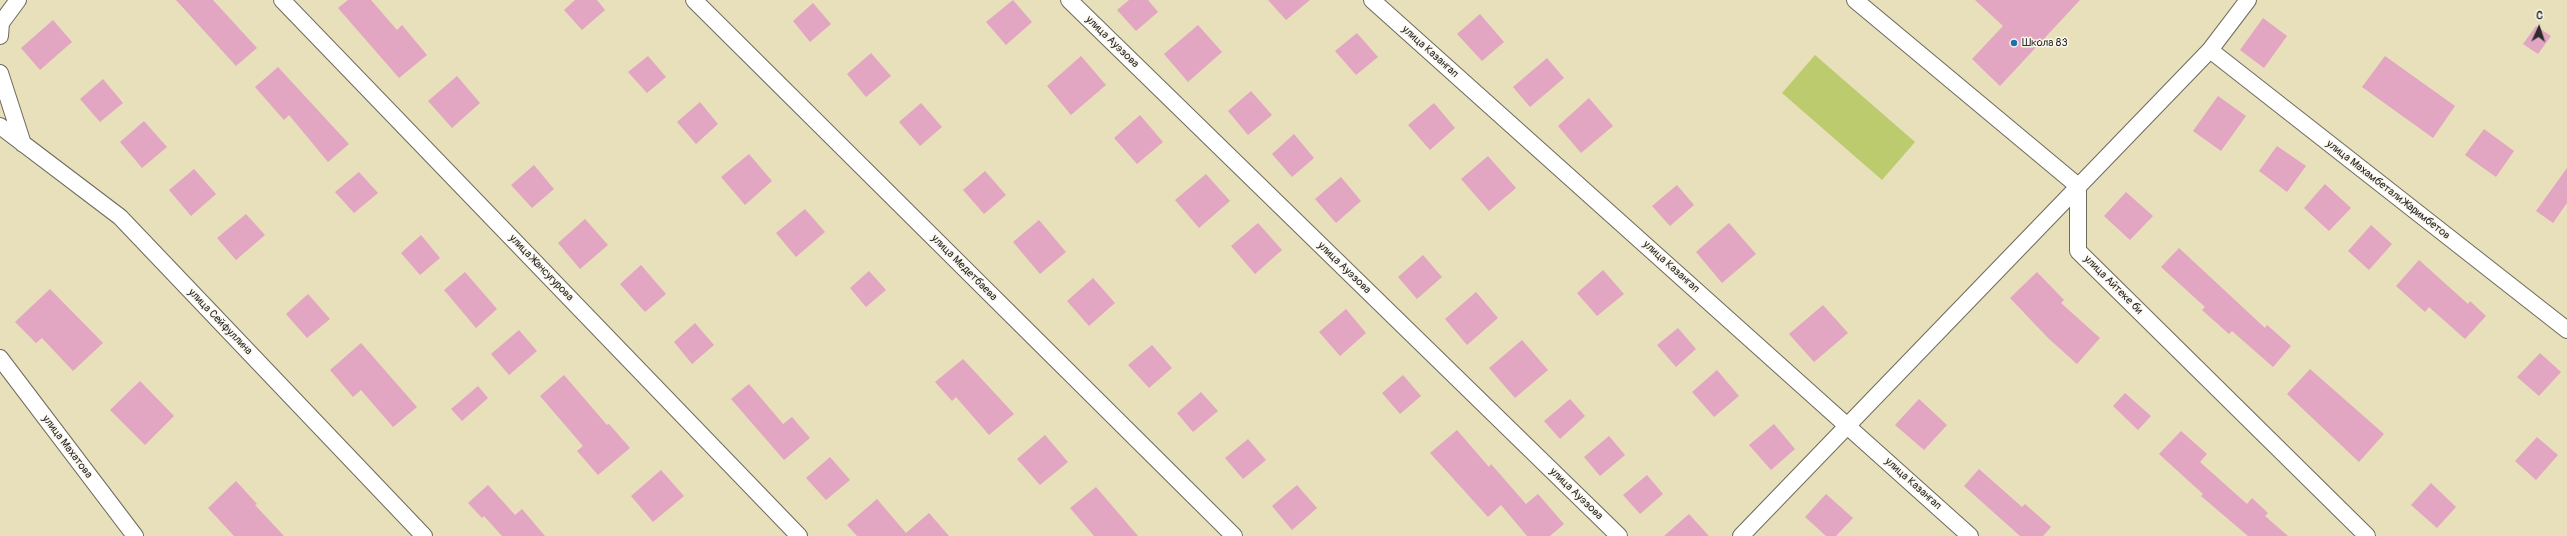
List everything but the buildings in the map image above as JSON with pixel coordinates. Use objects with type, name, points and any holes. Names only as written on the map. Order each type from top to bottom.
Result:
[{"type":"street","points":[[0,36],[1,23],[18,0]]},
{"type":"street","name":"улица Жансугурова","points":[[282,0],[799,536]]},
{"type":"street","name":"улица Медетбаева","points":[[694,0],[1234,536]]},
{"type":"street","name":"улица Ауэзова","points":[[1069,0],[1620,536]]},
{"type":"street","name":"улица Казангап","points":[[1372,0],[1848,425],[1970,536]]},
{"type":"street","points":[[1855,0],[2078,186]]},
{"type":"street","points":[[1741,536],[2210,50],[2248,0]]},
{"type":"street","name":"улица Махамбетали Жаримбетов","points":[[2210,50],[2567,330]]},
{"type":"street","points":[[0,73],[23,144]]},
{"type":"street","name":"улица Сейфуллина","points":[[0,126],[120,217],[424,536]]},
{"type":"street","name":"улица Айтеке би","points":[[2078,186],[2078,251],[2367,536]]},
{"type":"street","name":"улица Махатова","points":[[0,358],[135,536]]},
{"type":"green space","points":[[1815,55],[1915,142],[1882,180],[1782,93]]},
{"type":"place","name":"Школа 83","points":[[2014,43]]}]
